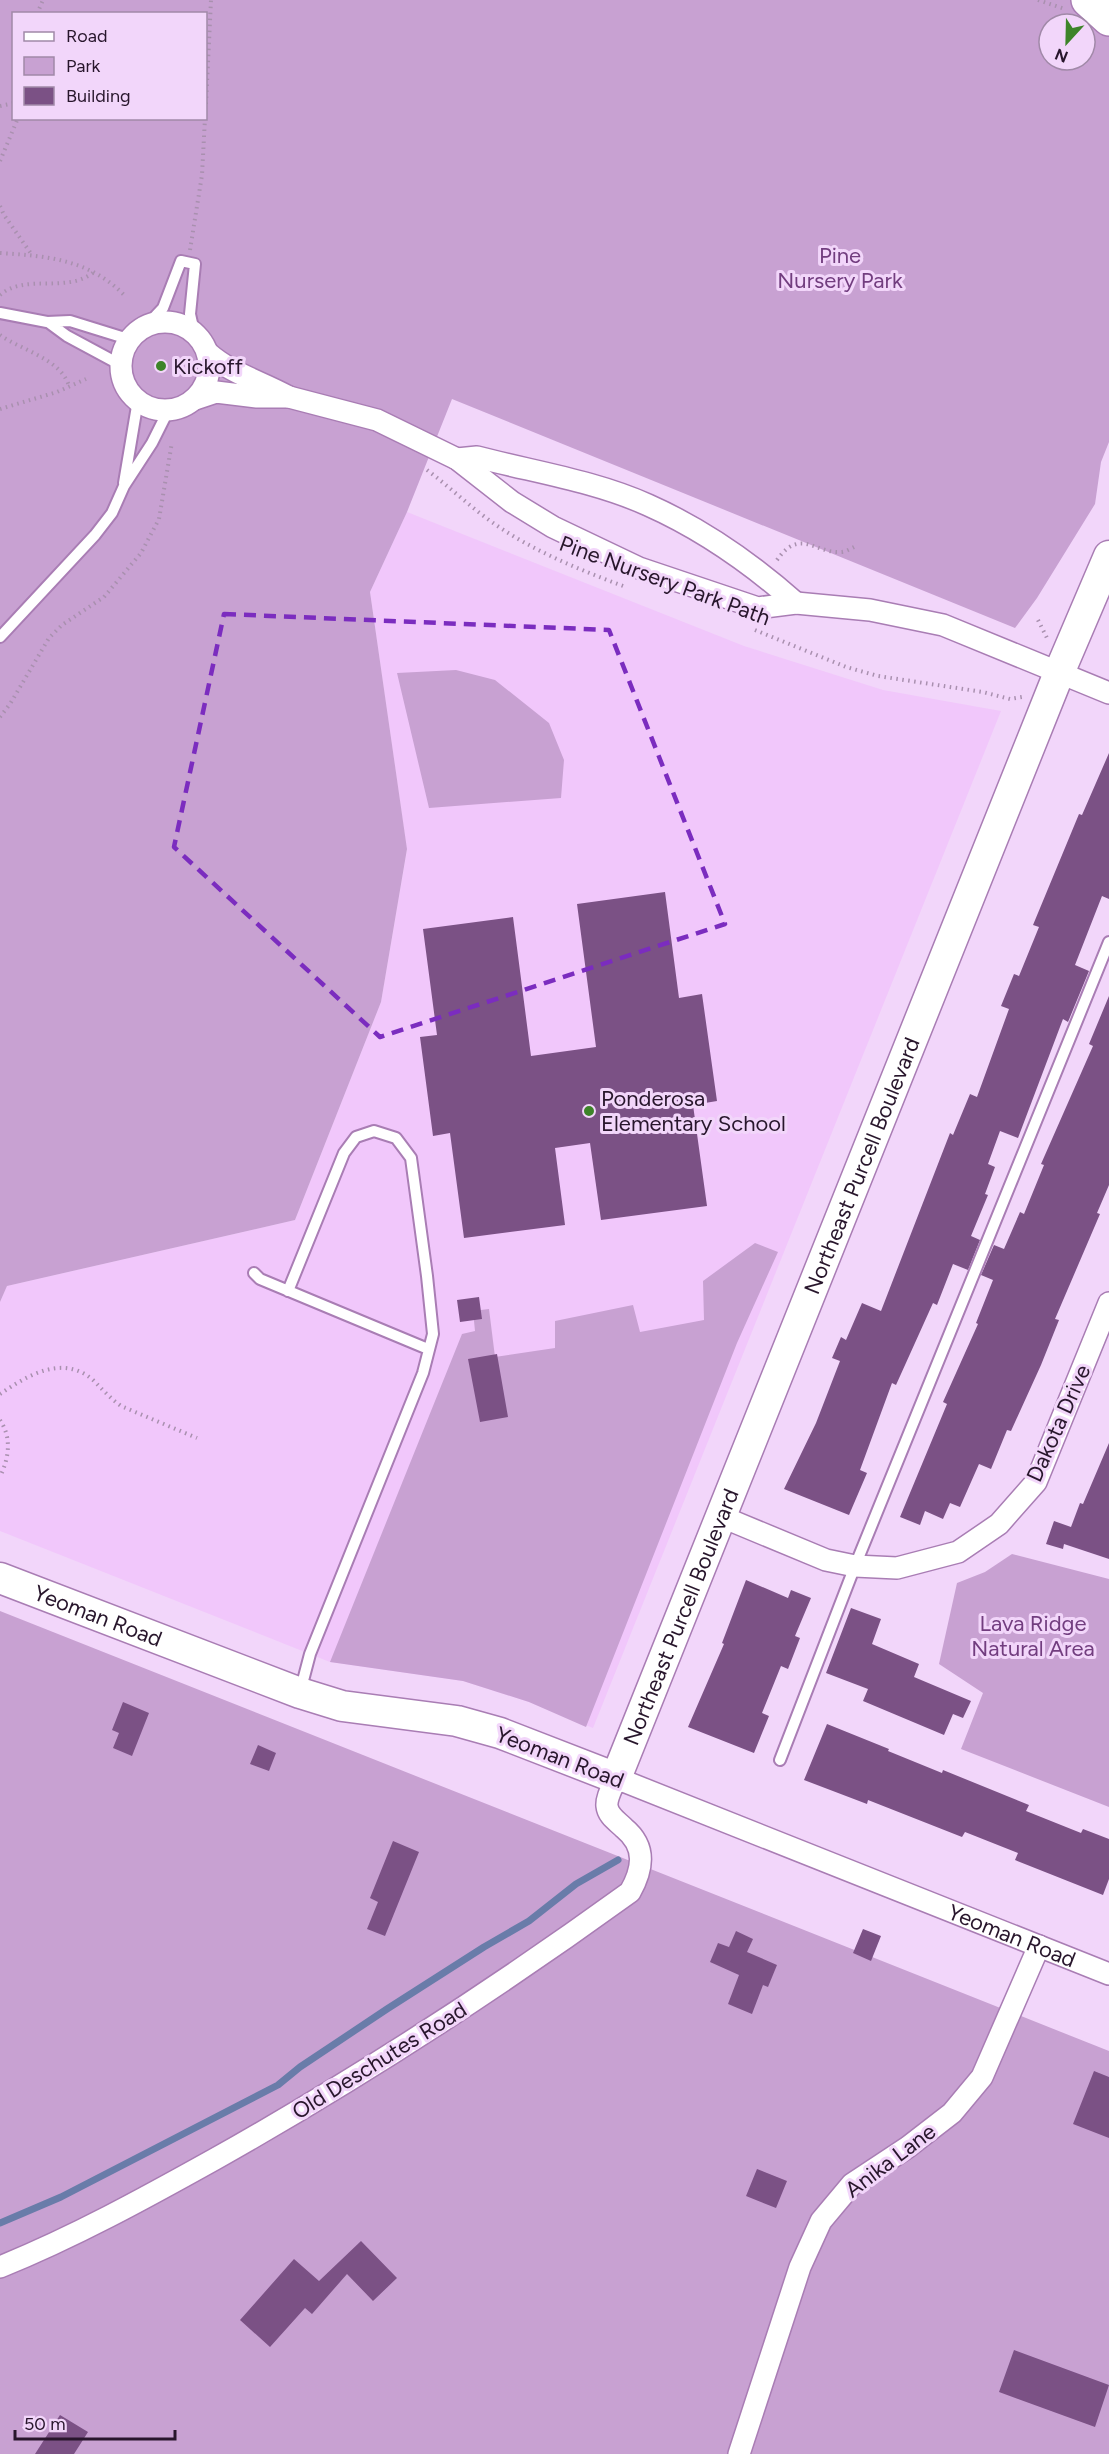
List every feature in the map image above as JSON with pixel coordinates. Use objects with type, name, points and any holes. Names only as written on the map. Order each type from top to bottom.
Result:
[{"type":"highway","points":[[1088,0],[1109,19]]},
{"type":"street","points":[[289,397],[262,381],[224,367],[208,353],[194,332],[184,325],[172,322],[148,324],[128,339],[122,350],[119,364],[126,390],[153,408],[168,411],[216,392],[257,397],[289,397],[377,420],[457,459],[512,502],[553,527],[639,568],[758,608],[796,603],[870,610],[943,625],[1109,693]]},
{"type":"street","points":[[195,399],[203,389],[208,377],[210,365],[208,353]]},
{"type":"street","points":[[457,459],[477,458],[601,488],[648,505],[694,529],[769,579],[796,603]]},
{"type":"street","name":"Northeast Purcell Boulevard","points":[[616,1779],[1059,673],[1109,556]]},
{"type":"street","name":"Dakota Drive","points":[[720,1516],[826,1560],[855,1566],[897,1568],[958,1552],[999,1524],[1036,1482],[1109,1303]]},
{"type":"street","name":"Yeoman Road","points":[[0,1578],[300,1693],[342,1706],[458,1722],[500,1733],[1109,1974]]},
{"type":"street","name":"Old Deschutes Road","points":[[0,2267],[158,2191],[263,2132],[445,2021],[630,1892],[640,1875],[642,1857],[630,1832],[610,1816],[607,1804],[616,1779]]},
{"type":"street","name":"Anika Lane","points":[[739,2454],[800,2267],[821,2221],[852,2184],[908,2147],[952,2113],[982,2077],[1039,1946]]},
{"type":"lane","points":[[148,324],[163,308],[181,261],[188,262],[195,264],[190,314],[194,332]]},
{"type":"lane","points":[[0,314],[47,322],[70,321],[128,339]]},
{"type":"lane","points":[[47,322],[67,336],[119,364]]},
{"type":"lane","points":[[124,486],[138,400]]},
{"type":"lane","points":[[0,637],[95,535],[112,513],[124,486],[152,443],[168,411]]},
{"type":"lane","points":[[780,1760],[855,1566],[1109,942]]},
{"type":"lane","points":[[288,1291],[344,1153],[356,1137],[374,1131],[396,1138],[411,1158],[433,1334],[423,1373],[310,1654],[300,1693]]},
{"type":"lane","points":[[254,1273],[260,1279],[428,1349]]},
{"type":"path","points":[[207,83],[211,0]]},
{"type":"path","points":[[0,161],[17,120]]},
{"type":"path","points":[[188,262],[202,175],[205,120]]},
{"type":"path","points":[[0,206],[32,256]]},
{"type":"path","points":[[0,253],[72,263],[94,271],[111,281],[126,297]]},
{"type":"path","points":[[0,295],[19,286],[86,279],[94,271]]},
{"type":"path","points":[[0,336],[54,366],[69,386]]},
{"type":"path","points":[[0,409],[86,379]]},
{"type":"path","points":[[0,717],[49,638],[62,625],[104,597],[141,553],[159,519],[174,434]]},
{"type":"path","name":"Pine Nursery Park Path","points":[[424,468],[486,518],[536,548],[570,566],[631,589]]},
{"type":"path","points":[[773,569],[784,550],[797,544],[812,543],[829,551],[843,553],[854,547]]},
{"type":"path","points":[[1038,620],[1048,639]]},
{"type":"path","name":"Pine Nursery Park Path","points":[[751,629],[878,676],[983,692],[1010,699],[1024,696]]},
{"type":"path","points":[[0,1394],[53,1367],[68,1367],[80,1371],[120,1406],[197,1438]]},
{"type":"path","points":[[0,1420],[5,1428],[9,1452],[0,1478]]},
{"type":"highlighted area","points":[[224,614],[609,630],[725,924],[380,1037],[174,847]]},
{"type":"shaded area","name":"Ponderosa Elementary School","points":[[407,512],[744,646],[883,690],[1001,711],[593,1728],[529,1702],[463,1681],[330,1662],[0,1531],[0,1302],[7,1286],[295,1220],[381,1002],[407,850],[370,592]]},
{"type":"green space","name":"Pine Nursery Park","points":[[0,0],[1109,0],[1109,442],[1101,462],[1095,504],[1037,598],[1015,628],[452,399],[407,512],[370,592],[407,849],[381,1002],[295,1220],[7,1286],[0,1302]]},
{"type":"green space","points":[[456,670],[495,680],[549,723],[564,760],[561,798],[429,808],[397,673]]},
{"type":"green space","points":[[755,1243],[778,1252],[737,1343],[586,1727],[529,1702],[463,1681],[330,1662],[462,1334],[475,1331],[473,1311],[489,1309],[495,1357],[555,1348],[555,1321],[633,1305],[640,1332],[704,1320],[703,1281]]},
{"type":"green space","name":"Lava Ridge Natural Area","points":[[1012,1554],[1109,1579],[1109,1807],[961,1749],[983,1693],[939,1664],[957,1583],[985,1572]]},
{"type":"green space","points":[[0,1611],[1109,2051],[1109,2454],[0,2454]]},
{"type":"building","points":[[1109,753],[1109,899],[1102,896],[1075,965],[1089,971],[1068,1022],[1063,1019],[1018,1138],[1000,1131],[988,1164],[995,1167],[985,1194],[988,1195],[971,1236],[980,1240],[968,1270],[953,1264],[937,1305],[933,1303],[896,1385],[892,1383],[860,1470],[867,1473],[849,1515],[784,1489],[816,1423],[840,1361],[832,1358],[841,1337],[846,1340],[862,1303],[881,1311],[950,1133],[953,1135],[970,1094],[977,1097],[1009,1009],[1001,1006],[1014,974],[1019,976],[1039,927],[1033,925],[1079,814],[1082,815]]},
{"type":"building","points":[[665,892],[679,998],[702,994],[717,1101],[693,1105],[707,1206],[601,1220],[590,1143],[555,1148],[565,1225],[464,1238],[450,1133],[433,1136],[420,1037],[437,1035],[423,929],[513,917],[531,1056],[596,1047],[577,904]]},
{"type":"building","points":[[1109,996],[1109,1185],[1097,1213],[1100,1214],[1055,1319],[1059,1320],[1041,1365],[1011,1431],[1007,1430],[991,1469],[979,1464],[960,1507],[950,1503],[943,1519],[925,1511],[920,1525],[900,1517],[947,1404],[943,1402],[978,1324],[976,1323],[993,1280],[981,1275],[994,1245],[1004,1249],[1020,1212],[1024,1214],[1044,1165],[1041,1164],[1093,1046],[1089,1044]]},
{"type":"building","points":[[479,1297],[482,1319],[460,1322],[457,1300]]},
{"type":"building","points":[[497,1354],[508,1417],[480,1422],[468,1359]]},
{"type":"building","points":[[1109,1443],[1109,1559],[1064,1544],[1063,1549],[1046,1544],[1054,1521],[1071,1527]]},
{"type":"building","points":[[746,1580],[788,1598],[791,1590],[811,1598],[795,1636],[800,1638],[788,1669],[781,1666],[762,1713],[769,1716],[754,1753],[688,1727],[724,1644],[722,1643]]},
{"type":"building","points":[[851,1608],[881,1619],[872,1644],[919,1664],[914,1677],[971,1701],[963,1718],[953,1714],[944,1735],[863,1701],[868,1689],[826,1673]]},
{"type":"building","points":[[123,1702],[149,1713],[132,1756],[113,1748],[119,1733],[112,1730]]},
{"type":"building","points":[[827,1724],[942,1773],[943,1770],[1029,1805],[1026,1811],[1081,1833],[1083,1829],[1109,1839],[1109,1879],[1103,1895],[1015,1860],[1018,1853],[965,1832],[962,1837],[868,1800],[867,1804],[804,1780]]},
{"type":"building","points":[[258,1745],[276,1753],[269,1771],[250,1764]]},
{"type":"building","points":[[393,1841],[419,1852],[385,1936],[367,1929],[378,1902],[370,1898]]},
{"type":"building","points":[[863,1929],[881,1936],[871,1961],[853,1953]]},
{"type":"building","points":[[736,1931],[753,1939],[747,1952],[777,1965],[768,1987],[763,1985],[752,2014],[728,2004],[739,1975],[710,1962],[718,1943],[729,1947]]},
{"type":"building","points":[[1094,2071],[1109,2077],[1109,2138],[1073,2124]]},
{"type":"building","points":[[757,2169],[787,2181],[776,2208],[746,2196]]},
{"type":"building","points":[[361,2241],[397,2278],[373,2301],[347,2274],[312,2314],[305,2308],[270,2347],[240,2320],[294,2259],[319,2281]]},
{"type":"building","points":[[1014,2350],[1109,2385],[1095,2427],[999,2392]]},
{"type":"building","points":[[60,2415],[88,2432],[74,2454],[35,2454]]},
{"type":"waterway","points":[[0,2223],[61,2197],[278,2085],[300,2067],[387,2009],[529,1921],[576,1884],[618,1860]]},
{"type":"place","name":"Kickoff","points":[[161,366]]},
{"type":"place","name":"Ponderosa Elementary School","points":[[589,1111]]}]
